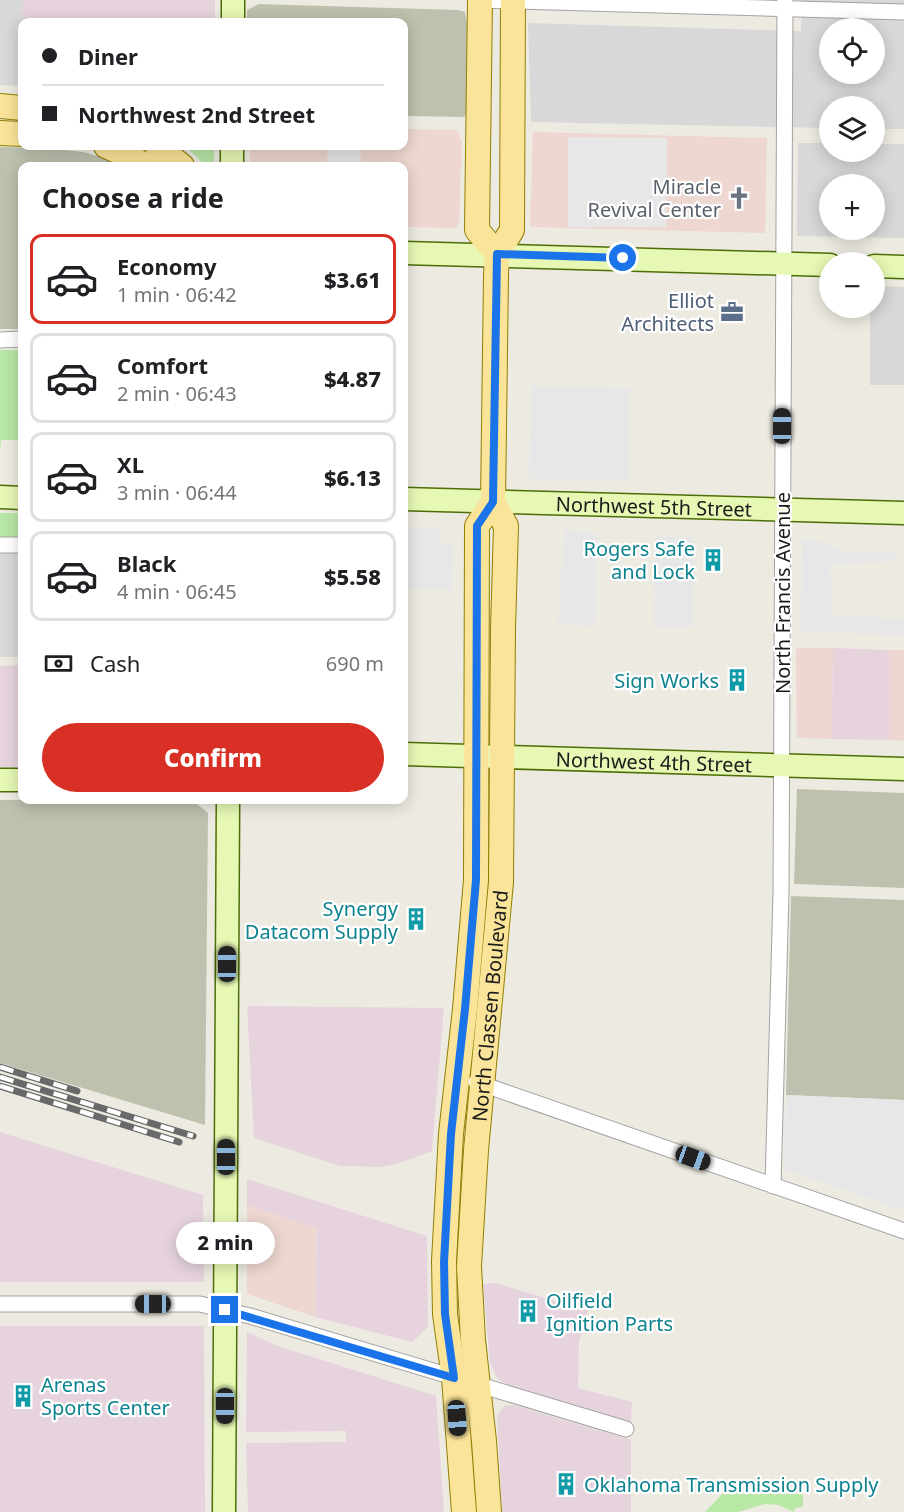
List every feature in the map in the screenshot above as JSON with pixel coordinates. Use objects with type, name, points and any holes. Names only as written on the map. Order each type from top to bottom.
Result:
[{"type":"main road","points":[[233,0],[233,18]]},
{"type":"main road","points":[[480,0],[477,230],[497,254]]},
{"type":"main road","name":"North Classen Boulevard","points":[[489,1512],[473,1340],[470,1266],[472,1193],[501,882],[506,526],[493,502],[497,254],[512,230],[513,1]]},
{"type":"main road","points":[[0,106],[18,108]]},
{"type":"main road","points":[[0,133],[18,134]]},
{"type":"main road","points":[[115,150],[139,162]]},
{"type":"main road","points":[[162,150],[177,162]]},
{"type":"main road","points":[[408,253],[819,265]]},
{"type":"main road","points":[[885,266],[904,267]]},
{"type":"main road","points":[[0,497],[18,498]]},
{"type":"main road","name":"Northwest 5th Street","points":[[408,499],[904,513]]},
{"type":"main road","name":"North Classen Boulevard","points":[[464,1512],[454,1378],[445,1314],[444,1262],[451,1134],[476,880],[477,526],[493,502]]},
{"type":"main road","name":"Northwest 4th Street","points":[[408,754],[904,769]]},
{"type":"main road","points":[[0,780],[18,780]]},
{"type":"main road","points":[[224,1512],[228,804]]},
{"type":"street","points":[[480,0],[785,4],[904,12]]},
{"type":"street","name":"North Francis Avenue","points":[[773,1186],[781,893],[785,4]]},
{"type":"street","points":[[0,340],[18,339]]},
{"type":"street","points":[[0,545],[18,545]]},
{"type":"street","points":[[458,1075],[904,1231]]},
{"type":"street","points":[[0,1304],[200,1304],[626,1430]]},
{"type":"shaded area","points":[[0,0],[23,0],[23,18],[18,18],[18,86],[0,85]]},
{"type":"shaded area","points":[[23,0],[215,0],[215,18],[23,18]]},
{"type":"shaded area","points":[[802,0],[904,0],[904,129],[885,129],[885,96],[819,96],[819,128],[531,122],[528,23],[801,31]]},
{"type":"shaded area","points":[[259,4],[465,12],[469,35],[470,110],[464,117],[408,116],[408,18],[247,18],[247,10]]},
{"type":"shaded area","points":[[408,129],[457,130],[462,142],[459,223],[456,228],[408,227],[408,162],[250,162],[250,150],[408,150]]},
{"type":"shaded area","points":[[533,132],[767,138],[765,233],[530,227]]},
{"type":"shaded area","points":[[568,137],[667,138],[666,227],[568,227]]},
{"type":"shaded area","points":[[798,143],[819,143],[819,162],[885,162],[885,144],[904,144],[904,238],[885,238],[885,174],[819,174],[819,236],[797,236]]},
{"type":"shaded area","points":[[0,147],[18,148],[18,150],[83,152],[112,162],[18,162],[18,329],[0,329]]},
{"type":"shaded area","points":[[328,150],[361,150],[360,162],[327,162]]},
{"type":"shaded area","points":[[885,286],[904,287],[904,385],[870,385],[870,318],[885,318]]},
{"type":"shaded area","points":[[531,386],[630,388],[629,481],[529,479]]},
{"type":"shaded area","points":[[408,528],[441,529],[440,543],[453,543],[452,589],[408,588]]},
{"type":"shaded area","points":[[564,531],[597,533],[595,626],[558,625],[560,565],[563,565]]},
{"type":"shaded area","points":[[655,537],[691,537],[694,542],[693,627],[654,627]]},
{"type":"shaded area","points":[[802,539],[829,543],[843,553],[898,553],[897,561],[830,564],[832,615],[904,619],[904,635],[801,632]]},
{"type":"shaded area","points":[[0,552],[18,552],[18,657],[0,657]]},
{"type":"shaded area","points":[[796,648],[833,648],[832,739],[797,738]]},
{"type":"shaded area","points":[[833,648],[889,650],[889,740],[832,739]]},
{"type":"shaded area","points":[[889,650],[904,650],[904,741],[889,740]]},
{"type":"shaded area","points":[[18,665],[18,767],[0,767],[0,666]]},
{"type":"shaded area","points":[[797,789],[904,793],[904,888],[794,884]]},
{"type":"shaded area","points":[[0,800],[18,800],[18,804],[197,804],[208,813],[205,1125],[0,1063]]},
{"type":"shaded area","points":[[791,896],[904,900],[904,1100],[786,1095]]},
{"type":"shaded area","points":[[247,1006],[444,1008],[432,1151],[397,1164],[380,1167],[340,1166],[254,1138]]},
{"type":"shaded area","points":[[786,1095],[904,1100],[904,1211],[784,1169]]},
{"type":"shaded area","points":[[0,1132],[203,1195],[204,1282],[0,1282]]},
{"type":"shaded area","points":[[247,1179],[427,1236],[428,1327],[412,1342],[315,1317],[317,1228],[247,1205]]},
{"type":"shaded area","points":[[247,1205],[317,1227],[315,1317],[247,1294]]},
{"type":"shaded area","points":[[496,1283],[588,1311],[579,1342],[578,1388],[632,1402],[631,1422],[507,1385],[497,1378],[490,1363],[483,1284]]},
{"type":"shaded area","points":[[0,1326],[204,1326],[205,1512],[0,1512]]},
{"type":"shaded area","points":[[247,1332],[278,1346],[436,1396],[444,1512],[248,1512],[246,1443],[346,1442],[346,1431],[246,1432]]},
{"type":"shaded area","name":"Oklahoma Transmission Supply","points":[[513,1405],[631,1440],[631,1512],[502,1512],[497,1416],[504,1406]]},
{"type":"green space","points":[[189,150],[214,150],[214,162],[202,162]]},
{"type":"green space","points":[[0,350],[18,350],[18,440],[1,440],[0,451]]},
{"type":"green space","points":[[0,513],[18,513],[18,539],[0,539]]},
{"type":"green space","points":[[733,1483],[744,1494],[803,1494],[803,1507],[795,1508],[794,1512],[779,1505],[765,1504],[738,1512],[705,1512]]},
{"type":"railway","points":[[0,1067],[77,1091]]},
{"type":"railway","points":[[0,1077],[193,1136]]},
{"type":"railway","points":[[0,1086],[179,1142]]},
{"type":"place","name":"Miracle Revival Center","points":[[739,198]]},
{"type":"place","name":"Elliot Architects","points":[[732,312]]},
{"type":"place","name":"Rogers Safe and Lock","points":[[713,560]]},
{"type":"place","name":"Sign Works","points":[[737,680]]},
{"type":"place","name":"Synergy Datacom Supply","points":[[416,919]]},
{"type":"place","name":"Oilfield Ignition Parts","points":[[528,1311]]},
{"type":"place","name":"Arenas Sports Center","points":[[23,1396]]},
{"type":"place","name":"Oklahoma Transmission Supply","points":[[566,1484]]},
{"type":"route","points":[[225,1310],[454,1378],[445,1314],[444,1262],[451,1134],[476,880],[477,526],[493,502],[497,254],[623,258]]}]
